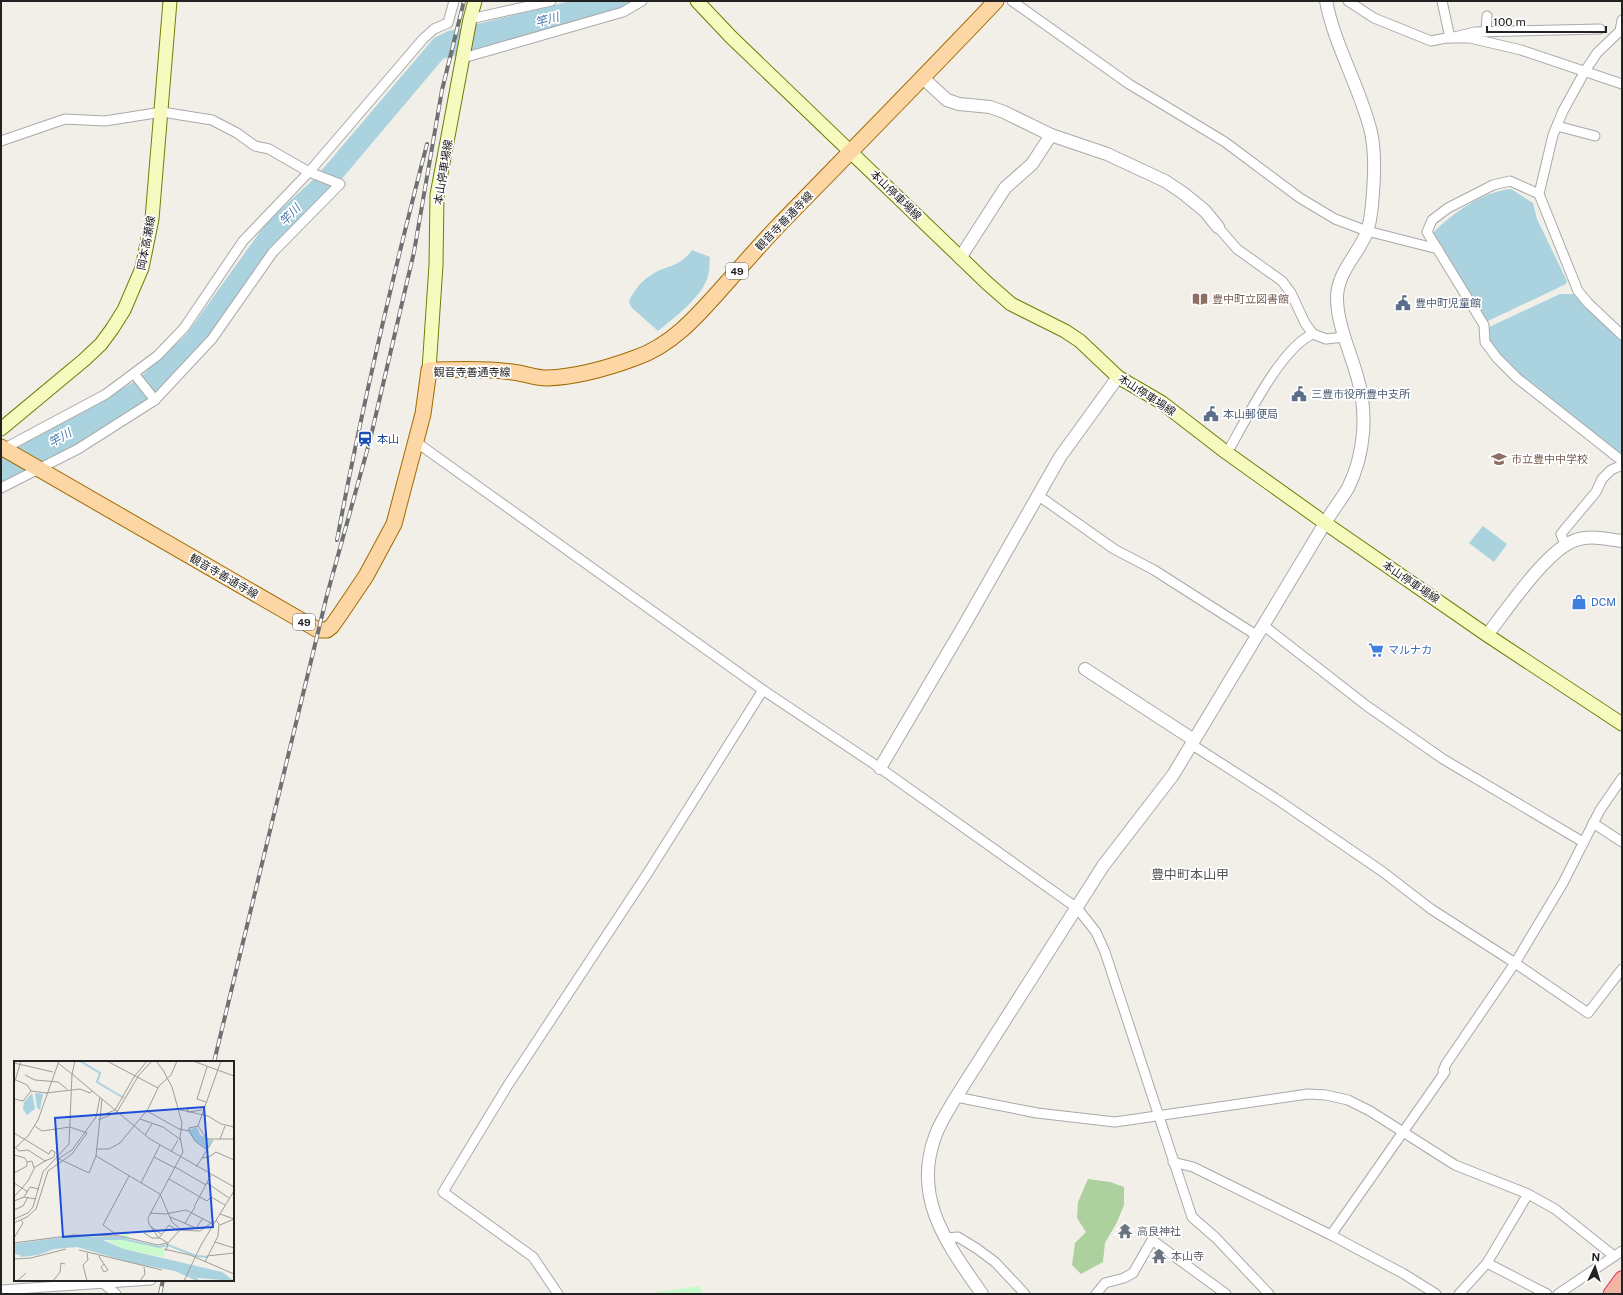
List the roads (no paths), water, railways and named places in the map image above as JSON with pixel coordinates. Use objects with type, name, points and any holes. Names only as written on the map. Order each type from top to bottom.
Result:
[{"type":"highway","points":[[1611,1294],[1622,1279]]},
{"type":"main road","name":"岡本高瀬線","points":[[1,429],[100,344],[124,310],[142,268],[148,244],[162,112],[170,1]]},
{"type":"main road","name":"本山停車場線","points":[[429,370],[436,264],[437,195],[470,19],[475,1]]},
{"type":"main road","name":"本山停車場線","points":[[697,1],[731,37],[850,150],[960,258],[1011,304],[1080,340],[1118,376],[1161,402],[1227,453],[1324,523],[1487,635],[1622,724]]},
{"type":"main road","name":"観音寺善通寺線","points":[[4,448],[318,630],[327,630],[340,616],[366,576],[394,524],[423,414],[429,370],[512,372],[537,378],[548,378],[607,367],[637,358],[656,350],[689,324],[749,256],[850,150],[923,78],[996,1]]},
{"type":"street","points":[[4,448],[106,394],[136,376],[157,356],[184,328],[243,240],[312,173],[423,39],[434,29],[448,23],[454,1]]},
{"type":"street","points":[[470,19],[551,1]]},
{"type":"street","points":[[463,58],[623,12],[642,1]]},
{"type":"street","points":[[1012,1],[1129,84],[1225,142],[1300,198],[1335,219],[1367,232],[1438,249]]},
{"type":"street","points":[[982,1294],[945,1238],[936,1220],[930,1202],[928,1169],[930,1152],[936,1134],[956,1097],[1103,866],[1161,792],[1193,742],[1324,523],[1347,489],[1356,468],[1361,449],[1363,404],[1358,378],[1338,312],[1337,297],[1339,285],[1344,272],[1367,232],[1372,204],[1373,153],[1371,134],[1364,111],[1334,34],[1326,1]]},
{"type":"street","points":[[1348,1],[1374,18],[1431,41],[1475,32],[1600,29]]},
{"type":"street","points":[[1442,1],[1450,38]]},
{"type":"street","points":[[1486,32],[1487,16]]},
{"type":"street","points":[[1622,20],[1620,31],[1598,53],[1585,71],[1557,126],[1553,135],[1539,194],[1578,291],[1588,303],[1622,335]]},
{"type":"street","points":[[1450,38],[1470,38],[1521,50],[1622,84]]},
{"type":"street","points":[[923,78],[947,100],[958,104],[990,107],[1004,112],[1052,136],[1107,154],[1165,181],[1205,211],[1237,249],[1282,281],[1291,293],[1305,323],[1313,334],[1326,339],[1345,337]]},
{"type":"street","points":[[1,141],[66,119],[105,121],[162,112],[212,120],[237,133],[255,146],[269,149],[312,173],[340,184],[273,252],[212,339],[154,399],[105,434],[1,488]]},
{"type":"street","points":[[1557,126],[1595,136]]},
{"type":"street","points":[[960,258],[1000,195],[1032,164],[1052,136]]},
{"type":"street","points":[[1539,194],[1510,181],[1493,185],[1448,208],[1432,220],[1427,232],[1484,325],[1485,342],[1497,358],[1518,378],[1622,461]]},
{"type":"street","points":[[1227,453],[1278,366],[1294,347],[1304,338],[1313,334]]},
{"type":"street","points":[[136,376],[154,399]]},
{"type":"street","points":[[880,768],[1039,496],[1060,456],[1118,376]]},
{"type":"street","points":[[416,442],[763,690],[880,768],[1077,908],[1096,932],[1105,952],[1192,1217],[1216,1238],[1269,1294]]},
{"type":"street","points":[[1565,545],[1561,534],[1596,492],[1602,479],[1611,470],[1622,465]]},
{"type":"street","points":[[1039,496],[1114,549],[1260,630],[1443,759],[1583,842]]},
{"type":"street","points":[[1487,635],[1540,568],[1565,545],[1576,540],[1588,538],[1622,541]]},
{"type":"street","points":[[1085,669],[1383,872],[1431,909],[1515,963],[1588,1013],[1622,969]]},
{"type":"street","points":[[558,1294],[533,1257],[443,1192],[508,1085],[649,871],[763,690]]},
{"type":"street","points":[[1331,1235],[1403,1133],[1444,1071],[1446,1064],[1515,963],[1563,884],[1600,810],[1622,778]]},
{"type":"street","points":[[1593,823],[1622,842]]},
{"type":"street","points":[[956,1097],[1037,1113],[1115,1122],[1308,1094],[1326,1095],[1348,1100],[1370,1111],[1455,1165],[1528,1194],[1561,1213],[1618,1253],[1558,1294]]},
{"type":"street","points":[[1173,1162],[1192,1167],[1331,1235],[1404,1274],[1436,1294]]},
{"type":"street","points":[[1459,1294],[1488,1262],[1528,1194]]},
{"type":"street","points":[[945,1238],[958,1237],[976,1248],[995,1262],[1026,1294]]},
{"type":"street","points":[[1096,1294],[1105,1283],[1124,1278],[1133,1273],[1152,1240],[1226,1294]]},
{"type":"street","points":[[1488,1262],[1547,1294]]},
{"type":"street","points":[[1,1290],[41,1289],[135,1281]]},
{"type":"street","points":[[104,1283],[116,1294]]},
{"type":"water","name":"竿川","points":[[571,1],[634,1],[621,8],[443,59],[340,181],[269,252],[218,326],[150,399],[89,439],[1,484],[1,453],[88,409],[137,380],[186,335],[267,222],[316,177],[434,38],[448,31]]},
{"type":"water","points":[[1511,189],[1533,203],[1537,219],[1567,281],[1566,284],[1488,321],[1483,320],[1433,233],[1458,211],[1479,199],[1490,194]]},
{"type":"water","points":[[692,250],[710,257],[709,274],[705,284],[687,306],[658,331],[631,307],[629,301],[638,286],[647,277],[682,260]]},
{"type":"water","points":[[1560,294],[1575,294],[1593,314],[1622,340],[1622,457],[1514,370],[1496,352],[1488,340],[1487,328]]},
{"type":"water","points":[[1483,526],[1507,544],[1494,562],[1469,543]]},
{"type":"railway","points":[[214,1061],[327,595],[370,440],[414,252],[442,90],[464,1]]},
{"type":"railway","points":[[337,540],[379,341],[427,144]]},
{"type":"railway","points":[[160,1294],[163,1281]]},
{"type":"place","name":"豊中町立図書館","points":[[1200,299]]},
{"type":"place","name":"豊中町児童館","points":[[1403,303]]},
{"type":"place","name":"三豊市役所豊中支所","points":[[1299,394]]},
{"type":"place","name":"本山郵便局","points":[[1211,414]]},
{"type":"place","name":"本山","points":[[365,439]]},
{"type":"place","name":"市立豊中中学校","points":[[1499,459]]},
{"type":"place","name":"DCM","points":[[1579,602]]},
{"type":"place","name":"マルナカ","points":[[1376,650]]},
{"type":"place","name":"高良神社","points":[[1125,1231]]},
{"type":"place","name":"本山寺","points":[[1159,1256]]},
{"type":"district","name":"豊中町本山甲","points":[[1190,874]]}]
